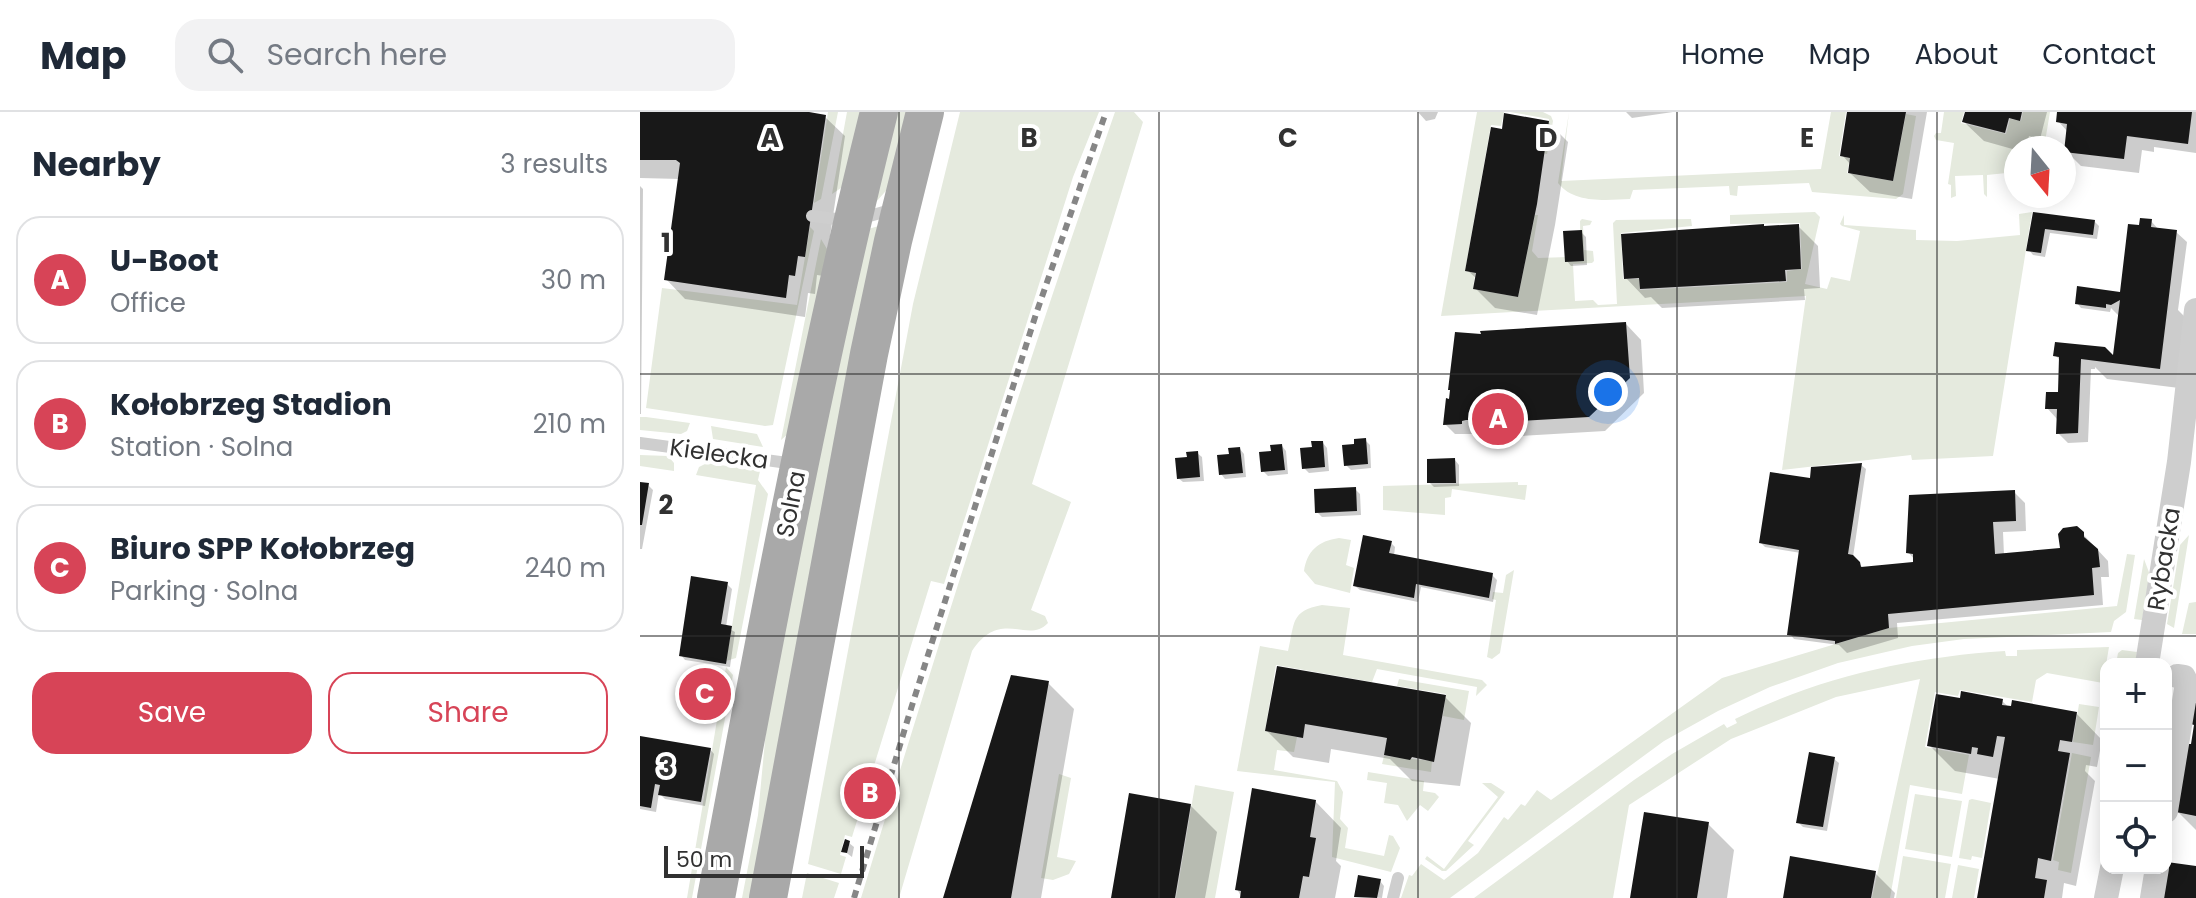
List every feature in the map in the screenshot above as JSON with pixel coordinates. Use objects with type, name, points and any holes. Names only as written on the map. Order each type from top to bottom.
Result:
[{"type":"main road","name":"Solna","points":[[716,898],[798,464],[879,112]]},
{"type":"main road","name":"Solna","points":[[768,898],[866,367],[925,112]]},
{"type":"street","name":"Rybacka","points":[[2148,658],[2179,462],[2196,310]]},
{"type":"street","points":[[2167,802],[2187,683],[2184,677],[2177,676]]},
{"type":"street","points":[[2106,898],[2111,874]]},
{"type":"street","points":[[2152,898],[2156,874]]},
{"type":"lane","points":[[812,216],[852,221],[901,206]]},
{"type":"lane","name":"Kielecka","points":[[640,443],[798,464]]},
{"type":"lane","points":[[1393,898],[1398,878]]},
{"type":"shaded area","points":[[828,112],[838,112],[821,199],[814,203]]},
{"type":"shaded area","points":[[847,112],[864,112],[847,184],[832,194]]},
{"type":"shaded area","points":[[894,112],[910,112],[892,184],[876,202]]},
{"type":"shaded area","points":[[960,112],[1099,112],[1073,177],[944,584],[931,581],[852,837],[845,835],[840,855],[846,857],[841,874],[808,864],[913,304]]},
{"type":"shaded area","points":[[1115,112],[1134,112],[1143,122],[1032,484],[1071,502],[1031,610],[1045,616],[1048,623],[1040,629],[993,631],[972,651],[899,898],[861,898],[984,504]]},
{"type":"shaded area","points":[[1477,112],[1504,112],[1501,126],[1491,125],[1465,271],[1475,273],[1473,289],[1518,297],[1535,215],[1538,215],[1532,251],[1538,258],[1581,259],[1580,221],[1592,221],[1590,225],[1583,226],[1584,250],[1593,251],[1594,261],[1573,264],[1575,301],[1593,300],[1598,305],[1617,304],[1613,223],[1616,220],[1691,219],[1692,226],[1621,233],[1623,279],[1639,279],[1640,290],[1787,282],[1787,271],[1802,269],[1800,223],[1730,224],[1730,215],[1815,212],[1820,217],[1805,284],[1827,289],[1831,277],[1850,281],[1860,231],[1840,224],[1844,215],[1844,225],[1916,230],[1916,240],[1957,241],[2020,235],[2019,214],[2032,212],[1993,456],[1912,460],[1911,455],[1782,470],[1806,296],[1441,316]]},
{"type":"shaded area","points":[[1510,112],[1543,112],[1551,116],[1553,121],[1547,154],[1543,153],[1549,119]]},
{"type":"shaded area","points":[[1569,112],[1561,181],[1821,169],[1831,112],[1846,112],[1839,156],[1850,158],[1847,173],[1893,181],[1906,114],[1916,116],[1903,194],[1896,199],[1812,192],[1809,183],[1738,186],[1737,196],[1730,195],[1729,186],[1633,190],[1630,199],[1601,200],[1582,198],[1558,183]]},
{"type":"shaded area","points":[[1944,112],[1964,112],[1961,123],[2006,134],[2010,119],[2021,121],[2023,112],[2050,112],[2046,136],[2004,136],[2004,173],[1987,175],[1987,197],[1984,194],[1983,175],[1955,176],[1956,196],[1951,198],[1951,185],[1948,184],[1954,143],[1936,140],[1936,133],[1941,133]]},
{"type":"shaded area","points":[[882,225],[754,898],[742,898],[758,815],[770,688],[865,230]]},
{"type":"shaded area","points":[[810,227],[814,231],[773,425],[646,408],[662,288],[797,305]]},
{"type":"shaded area","points":[[821,239],[830,254],[789,433],[781,440]]},
{"type":"shaded area","points":[[640,417],[690,423],[687,431],[681,434],[640,430]]},
{"type":"shaded area","points":[[711,426],[757,434],[763,447],[713,439]]},
{"type":"shaded area","points":[[640,455],[668,456],[674,463],[674,471],[640,466]]},
{"type":"shaded area","points":[[707,463],[760,471],[758,480],[768,494],[736,658],[726,661],[756,485],[696,475],[699,467]]},
{"type":"shaded area","points":[[1518,482],[1518,485],[1527,485],[1525,500],[1452,489],[1451,497],[1445,498],[1445,515],[1383,510],[1383,486]]},
{"type":"shaded area","points":[[2189,535],[2174,628],[2167,624],[2180,545]]},
{"type":"shaded area","points":[[1339,538],[1351,540],[1346,565],[1354,568],[1350,593],[1315,584],[1304,571],[1315,548]]},
{"type":"shaded area","points":[[2127,554],[2135,555],[2126,612],[2114,621],[2111,632],[1964,639],[1912,646],[1838,663],[1770,687],[1664,741],[1450,898],[1401,898],[1409,875],[1412,876],[1421,864],[1444,880],[1478,853],[1504,817],[1508,820],[1521,804],[1525,806],[1537,790],[1551,800],[1722,678],[1889,628],[2117,606]]},
{"type":"shaded area","points":[[2144,559],[2150,575],[2142,620],[2134,619]]},
{"type":"shaded area","points":[[1514,570],[1500,653],[1492,659],[1487,657],[1496,600],[1492,599],[1493,592],[1503,593],[1506,575]]},
{"type":"shaded area","points":[[2196,602],[2196,634],[2182,634],[2189,603]]},
{"type":"shaded area","points":[[1322,605],[1350,608],[1343,655],[1482,680],[1487,685],[1476,696],[1477,687],[1377,669],[1372,682],[1276,665],[1265,731],[1297,737],[1294,752],[1277,750],[1274,770],[1337,781],[1343,792],[1340,819],[1348,828],[1345,848],[1384,856],[1389,835],[1393,836],[1400,848],[1391,872],[1332,857],[1335,782],[1237,771],[1260,646],[1288,651],[1293,626],[1299,615]]},
{"type":"shaded area","points":[[2109,647],[2107,658],[2100,658],[2100,682],[2047,673],[2036,680],[2032,702],[1960,690],[1958,696],[1935,692],[1925,747],[1969,755],[1962,794],[1910,785],[1890,898],[1872,898],[1920,679],[1836,697],[1731,739],[1629,805],[1613,898],[1474,898],[1672,754],[1724,724],[1727,728],[1737,723],[1735,719],[1767,704],[1833,681],[1901,664],[2005,651],[2006,656],[2017,656],[2017,650]]},
{"type":"shaded area","points":[[2122,650],[2137,652],[2136,658],[2117,658]]},
{"type":"shaded area","points":[[726,667],[733,675],[692,898],[687,898]]},
{"type":"shaded area","points":[[1399,679],[1469,691],[1464,720],[1443,716],[1446,694],[1397,686]]},
{"type":"shaded area","points":[[2079,704],[2099,707],[2093,745],[2073,742]]},
{"type":"shaded area","points":[[2072,753],[2091,757],[2071,873],[2058,870],[2059,862],[2053,860]]},
{"type":"shaded area","points":[[1384,756],[1432,761],[1431,772],[1382,764]]},
{"type":"shaded area","points":[[1368,772],[1424,781],[1423,791],[1439,797],[1428,811],[1420,805],[1407,821],[1398,805],[1384,803],[1387,783],[1367,780]]},
{"type":"shaded area","points":[[1059,774],[1071,778],[1057,857],[1076,861],[1069,874],[1053,880],[1041,878]]},
{"type":"shaded area","points":[[1482,783],[1491,783],[1505,792],[1468,841],[1474,845],[1446,871],[1442,871],[1425,859],[1427,856],[1444,869],[1498,797]]},
{"type":"shaded area","points":[[1195,785],[1234,792],[1215,898],[1176,898]]},
{"type":"shaded area","points":[[1915,794],[1962,801],[1952,857],[1905,849]]},
{"type":"shaded area","points":[[1969,800],[1991,803],[1982,858],[1972,856],[1971,860],[1959,858]]},
{"type":"shaded area","points":[[1903,856],[1951,864],[1945,898],[1896,898]]},
{"type":"shaded area","points":[[1958,865],[1979,869],[1974,898],[1952,898]]},
{"type":"shaded area","points":[[807,873],[839,883],[834,898],[802,898]]},
{"type":"building","points":[[640,112],[809,112],[826,115],[805,257],[798,256],[795,276],[789,275],[786,298],[664,280],[680,163],[676,160],[640,160]]},
{"type":"building","points":[[1847,112],[1906,112],[1893,181],[1848,173],[1850,158],[1840,156]]},
{"type":"building","points":[[1965,112],[2022,112],[2020,121],[2009,118],[2005,133],[1962,122]]},
{"type":"building","points":[[2057,112],[2192,112],[2188,144],[2127,136],[2124,159],[2076,153],[2076,136],[2066,136],[2067,124],[2056,122]]},
{"type":"building","points":[[1504,113],[1549,121],[1537,204],[1518,297],[1473,289],[1476,273],[1465,271],[1491,127],[1502,129]]},
{"type":"building","points":[[2033,212],[2095,220],[2093,235],[2045,229],[2041,253],[2026,251]]},
{"type":"building","points":[[2140,218],[2152,219],[2151,227],[2177,230],[2160,369],[2081,359],[2078,433],[2056,434],[2057,409],[2045,409],[2046,392],[2058,392],[2059,357],[2053,356],[2055,342],[2105,347],[2113,355],[2120,300],[2106,304],[2106,308],[2075,304],[2077,286],[2120,292],[2128,224],[2139,225]]},
{"type":"building","points":[[1799,224],[1801,269],[1785,270],[1786,281],[1640,289],[1639,278],[1624,279],[1621,234]]},
{"type":"building","points":[[1582,230],[1584,261],[1565,262],[1563,231]]},
{"type":"building","points":[[1626,322],[1630,378],[1589,417],[1469,424],[1466,420],[1462,424],[1443,425],[1446,398],[1449,399],[1455,332],[1481,334],[1480,331]]},
{"type":"building","points":[[1366,438],[1368,464],[1344,466],[1342,445]]},
{"type":"building","points":[[1311,441],[1323,441],[1325,467],[1302,469],[1300,448],[1312,447]]},
{"type":"building","points":[[1282,444],[1285,470],[1261,472],[1259,452],[1271,451],[1270,445]]},
{"type":"building","points":[[1240,447],[1243,473],[1219,475],[1217,455],[1229,454],[1228,448]]},
{"type":"building","points":[[1198,451],[1200,477],[1177,479],[1175,458],[1187,457],[1186,452]]},
{"type":"building","points":[[1455,458],[1456,483],[1427,483],[1427,459]]},
{"type":"building","points":[[1862,463],[1848,554],[1860,562],[1861,567],[1913,562],[1913,554],[1906,553],[1909,495],[2015,490],[2016,521],[1993,522],[1995,554],[2060,548],[2058,534],[2063,528],[2077,526],[2098,549],[2100,567],[2092,568],[2094,595],[1888,614],[1889,628],[1835,644],[1835,641],[1787,635],[1799,550],[1759,543],[1770,472],[1810,478],[1811,467]]},
{"type":"building","points":[[640,482],[649,483],[642,525],[640,525]]},
{"type":"building","points":[[1356,487],[1357,511],[1315,513],[1314,489]]},
{"type":"building","points":[[1363,535],[1392,541],[1389,553],[1493,573],[1489,598],[1416,584],[1414,598],[1353,586]]},
{"type":"building","points":[[691,576],[728,582],[721,624],[732,626],[726,664],[679,656]]},
{"type":"building","points":[[1277,666],[1446,695],[1434,762],[1384,755],[1387,738],[1382,737],[1305,724],[1303,738],[1265,731]]},
{"type":"building","points":[[1011,675],[1049,681],[1011,898],[943,898]]},
{"type":"building","points":[[1961,691],[2003,699],[2002,705],[2011,706],[2012,700],[2077,712],[2072,742],[2060,740],[2058,751],[2070,753],[2051,861],[2038,858],[2035,878],[2047,880],[2044,898],[1977,898],[2005,737],[1997,736],[1993,757],[1977,754],[1978,748],[1972,747],[1971,754],[1927,746],[1936,694],[1960,698]]},
{"type":"building","points":[[2194,703],[2196,816],[2176,812],[2187,744],[2191,744]]},
{"type":"building","points":[[640,736],[711,748],[701,802],[658,795],[660,785],[655,784],[651,808],[640,806]]},
{"type":"building","points":[[1809,752],[1835,757],[1823,827],[1796,823]]},
{"type":"building","points":[[1252,788],[1316,800],[1310,837],[1316,838],[1309,877],[1303,876],[1299,898],[1240,898],[1241,891],[1235,890]]},
{"type":"building","points":[[1129,793],[1191,804],[1175,898],[1111,898]]},
{"type":"building","points":[[1644,812],[1709,822],[1697,898],[1630,898]]},
{"type":"building","points":[[845,839],[850,841],[847,853],[841,852]]},
{"type":"building","points":[[1790,856],[1876,871],[1871,898],[1783,898]]},
{"type":"building","points":[[2172,863],[2196,866],[2196,898],[2161,898],[2165,874],[2172,874]]},
{"type":"building","points":[[1358,875],[1381,879],[1377,898],[1354,897]]},
{"type":"railway","points":[[854,898],[1036,314],[1106,112]]},
{"type":"place","name":"U-Boot","points":[[1498,419]]},
{"type":"place","name":"Biuro SPP Kołobrzeg","points":[[705,694]]},
{"type":"place","name":"Kołobrzeg Stadion","points":[[870,793]]}]
